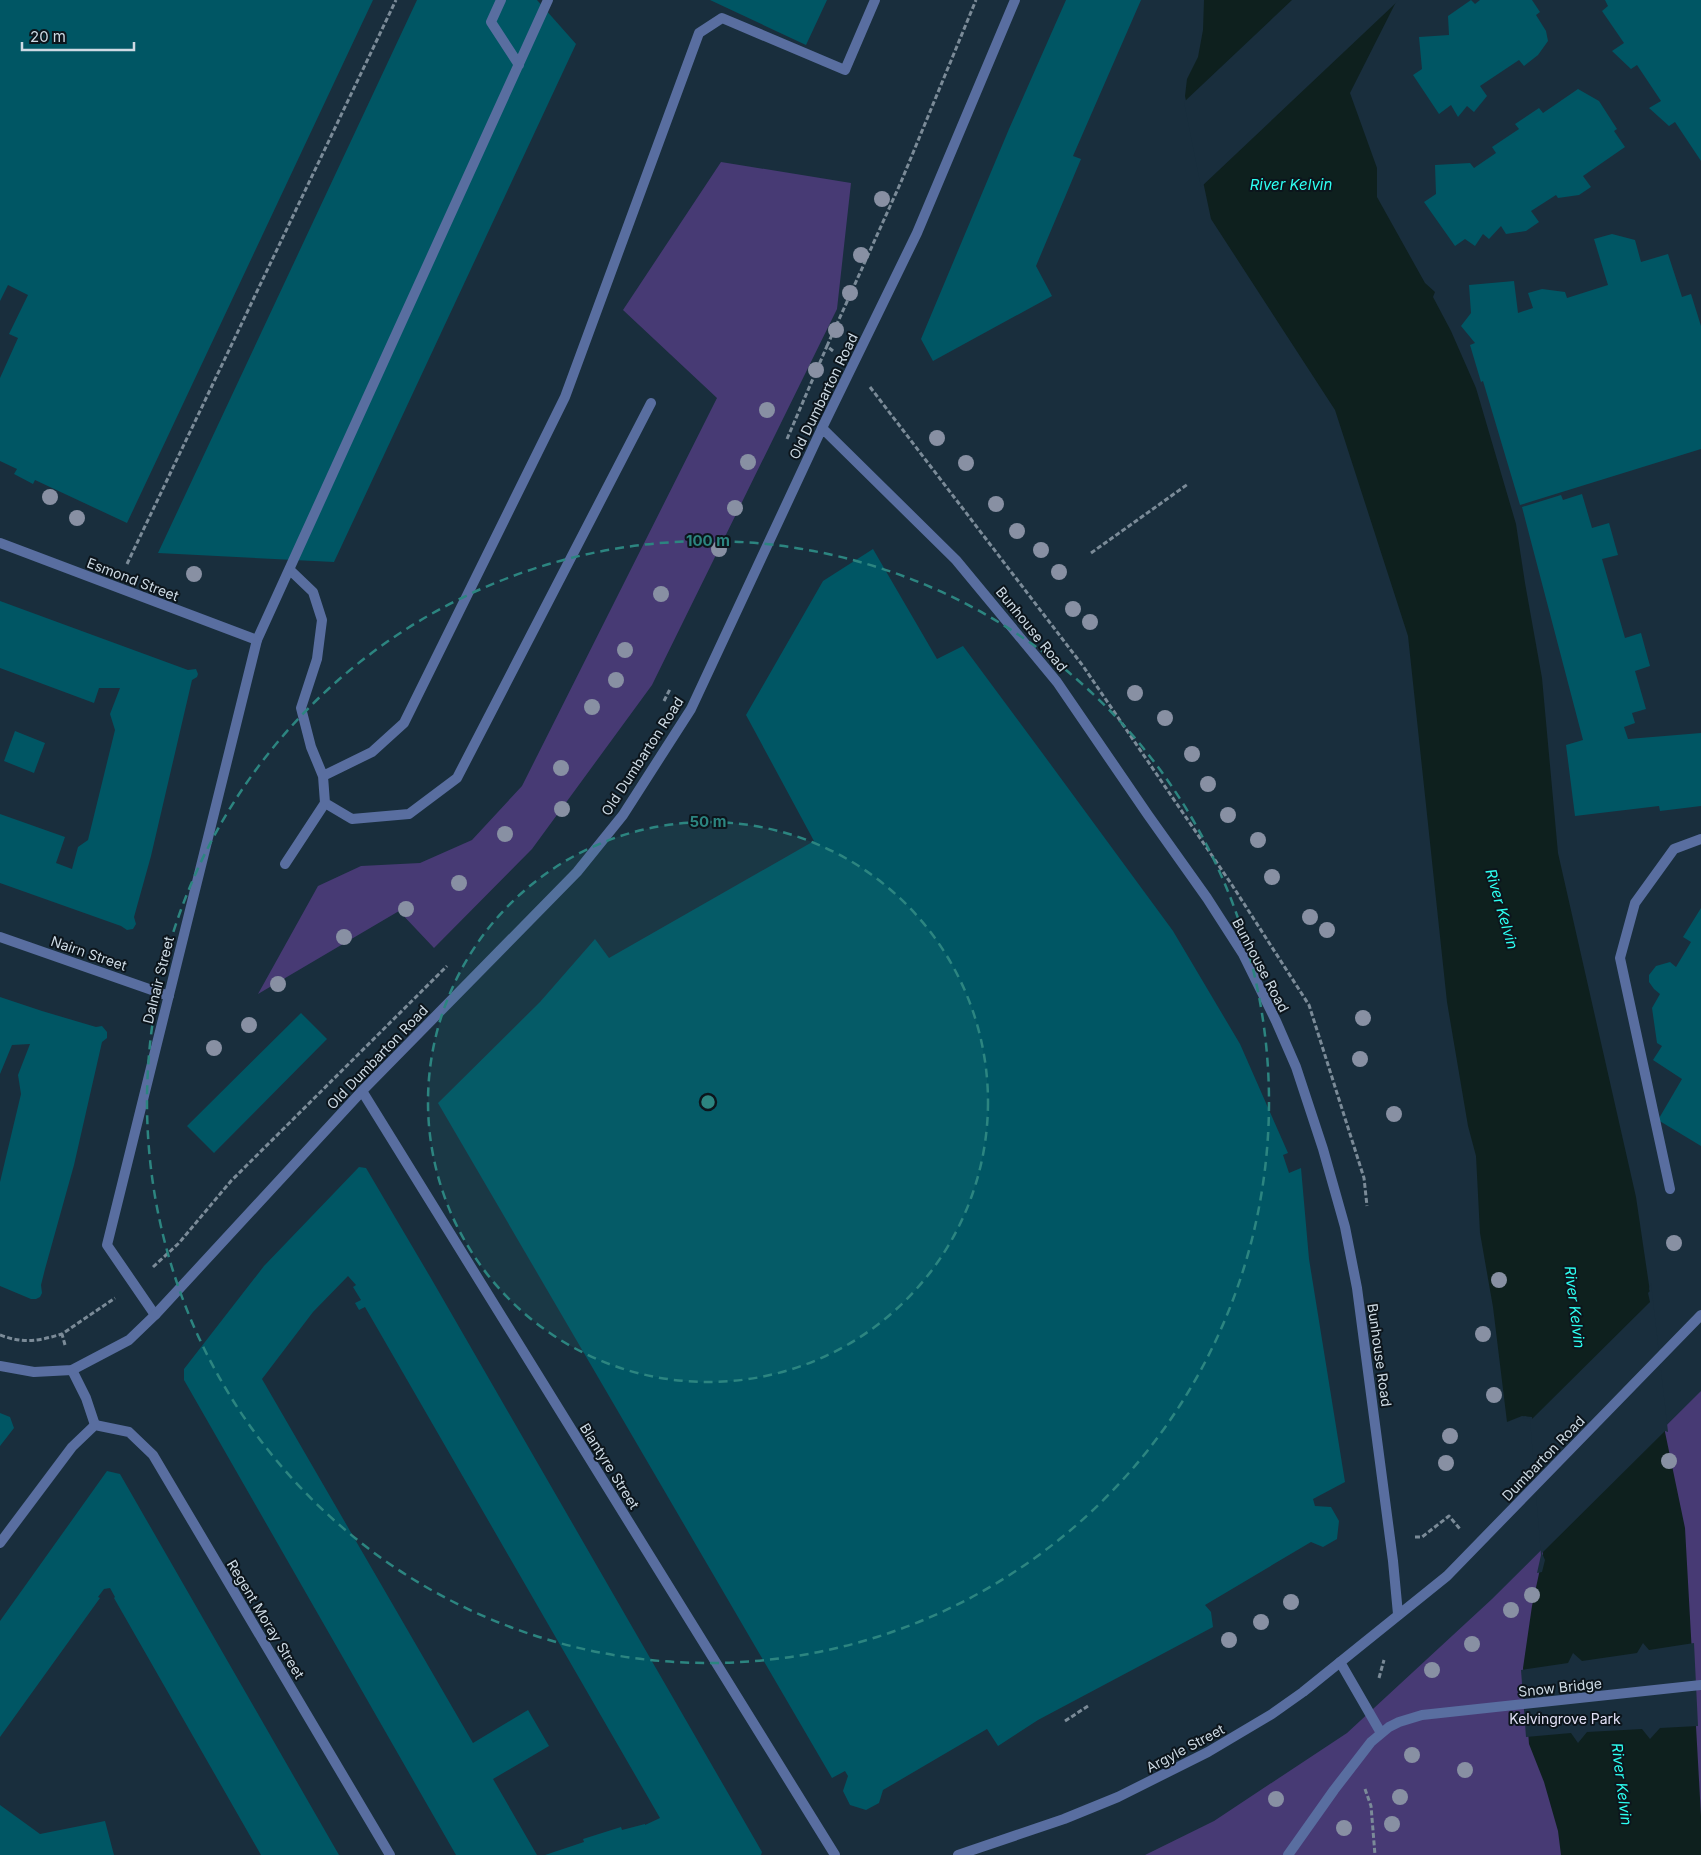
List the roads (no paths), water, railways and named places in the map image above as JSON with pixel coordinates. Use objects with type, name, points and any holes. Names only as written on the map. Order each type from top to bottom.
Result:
[{"type":"street","points":[[501,0],[491,22],[519,65]]},
{"type":"street","name":"Dalnair Street","points":[[155,1315],[107,1245],[257,640],[548,0]]},
{"type":"street","points":[[323,776],[372,752],[404,723],[564,397],[699,33],[722,18],[845,70],[875,0]]},
{"type":"street","name":"Old Dumbarton Road","points":[[72,1370],[129,1340],[155,1315],[362,1091],[577,872],[623,814],[691,709],[822,428],[917,233],[1015,0]]},
{"type":"street","points":[[325,803],[352,819],[408,814],[457,778],[651,403]]},
{"type":"street","name":"Bunhouse Road","points":[[822,428],[956,560],[1057,682],[1207,898],[1243,954],[1276,1021],[1302,1085],[1323,1149],[1345,1227],[1357,1288],[1393,1560],[1398,1614]]},
{"type":"street","name":"Esmond Street","points":[[0,543],[257,640]]},
{"type":"street","points":[[285,864],[325,803],[323,776],[311,747],[301,708],[317,659],[322,620],[313,592],[290,570]]},
{"type":"street","points":[[1670,1189],[1620,958],[1635,903],[1674,849],[1701,839]]},
{"type":"street","name":"Nairn Street","points":[[0,937],[169,996]]},
{"type":"street","name":"Blantyre Street","points":[[362,1091],[835,1855]]},
{"type":"street","name":"Dumbarton Road","points":[[1398,1614],[1447,1576],[1701,1315]]},
{"type":"street","points":[[0,1366],[34,1372],[72,1370],[86,1398],[95,1425],[72,1447],[0,1543]]},
{"type":"street","name":"Regent Moray Street","points":[[95,1425],[129,1432],[153,1456],[390,1855]]},
{"type":"street","name":"Argyle Street","points":[[958,1855],[1064,1819],[1118,1797],[1166,1775],[1223,1744],[1265,1719],[1340,1662],[1398,1614]]},
{"type":"street","points":[[1340,1662],[1381,1733]]},
{"type":"street","name":"Snow Bridge","points":[[1288,1855],[1353,1764],[1381,1733],[1399,1722],[1422,1715],[1701,1685]]},
{"type":"water","name":"River Kelvin","points":[[1204,0],[1397,0],[1350,93],[1377,168],[1377,197],[1425,283],[1435,292],[1433,297],[1451,331],[1476,388],[1516,524],[1542,678],[1558,853],[1636,1197],[1649,1285],[1665,1432],[1685,1528],[1701,1816],[1701,1855],[1561,1855],[1558,1831],[1544,1782],[1529,1744],[1523,1668],[1532,1606],[1543,1555],[1532,1417],[1522,1416],[1507,1422],[1493,1307],[1480,1233],[1476,1156],[1468,1126],[1447,1002],[1408,636],[1335,410],[1211,219],[1185,96],[1187,79],[1198,57],[1203,30]]},
{"type":"park label","name":"Kelvingrove Park","points":[[1565,1718]]}]
